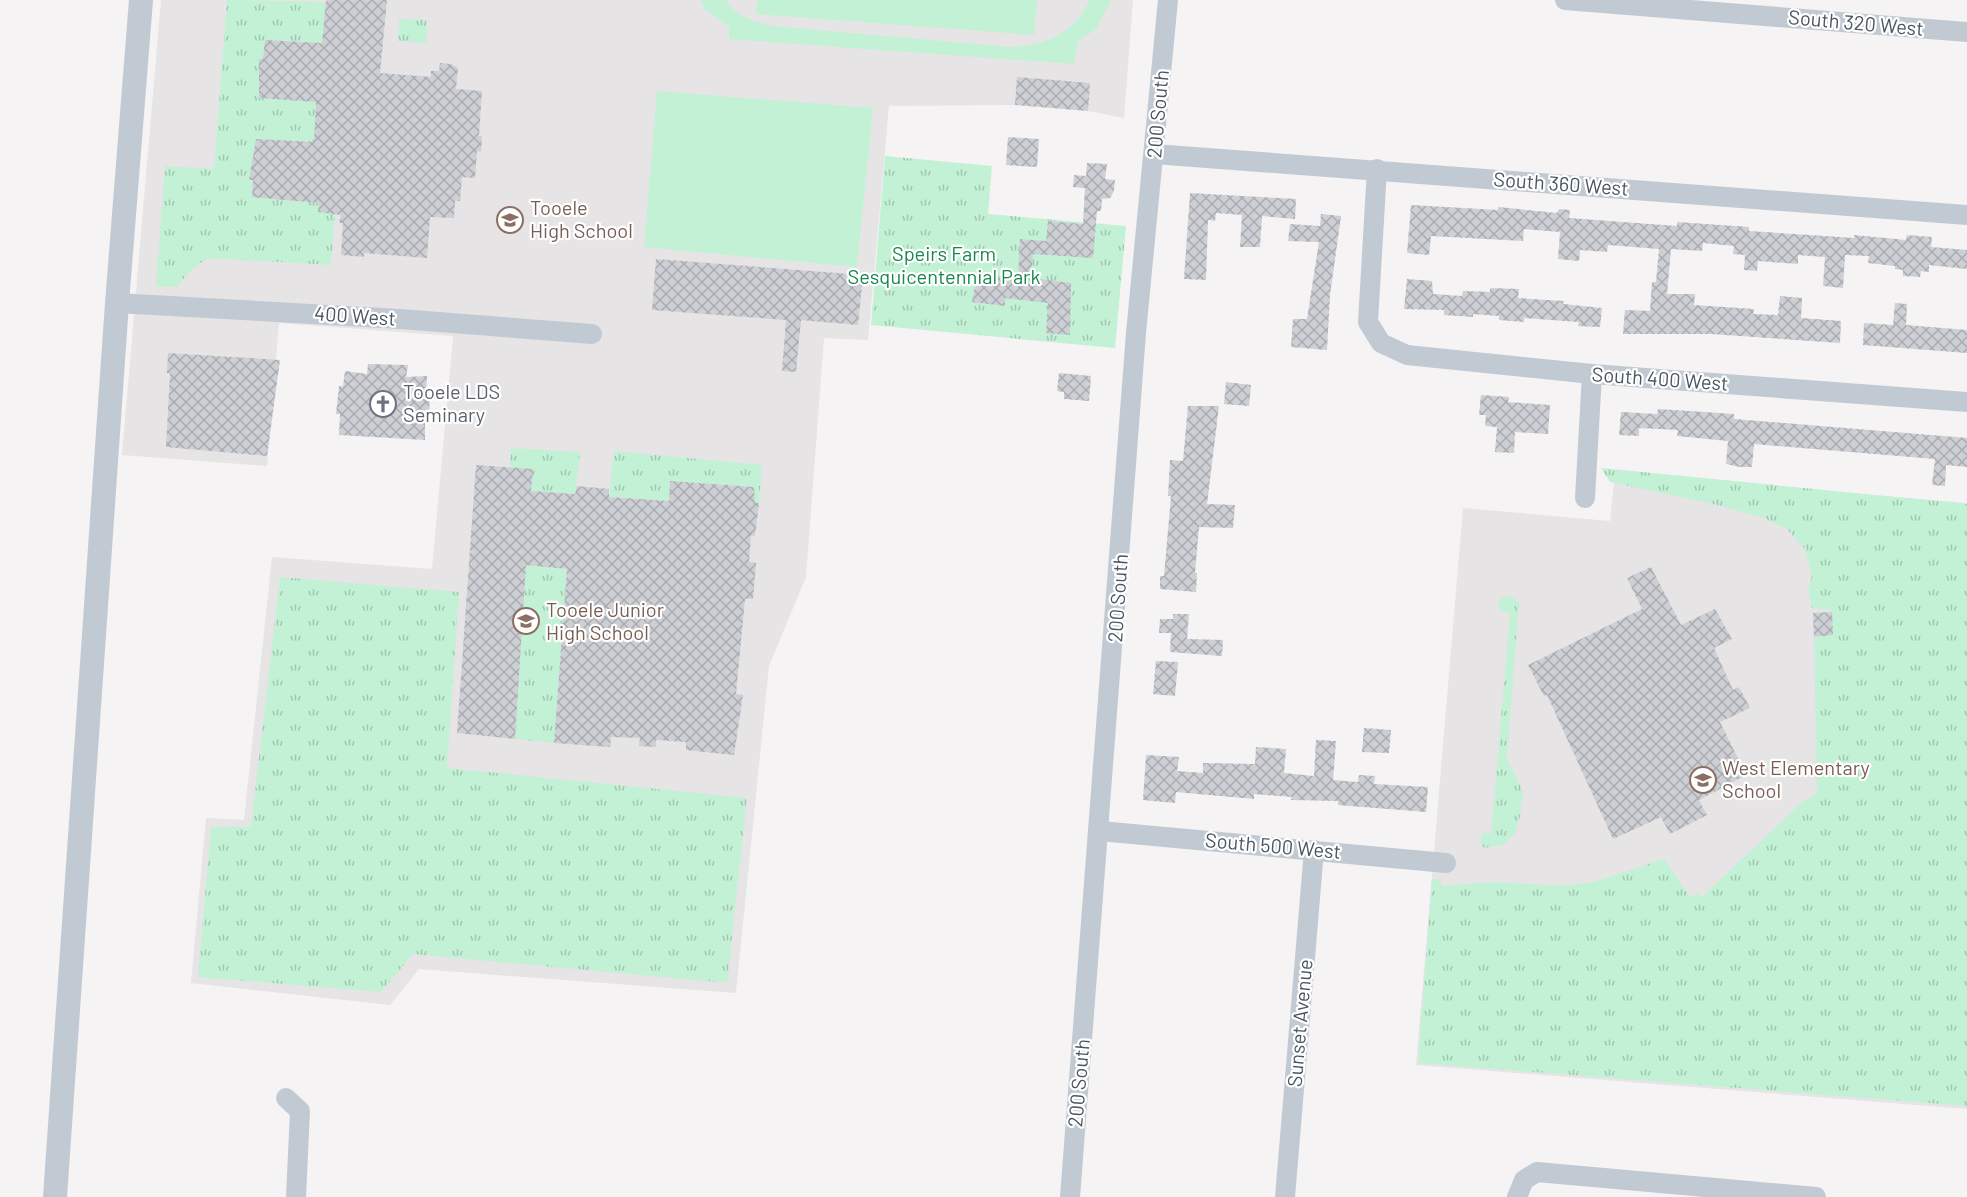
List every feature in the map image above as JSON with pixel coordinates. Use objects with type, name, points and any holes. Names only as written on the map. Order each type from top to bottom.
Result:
[{"type":"street","points":[[55,1197],[117,303],[141,0]]},
{"type":"street","name":"200 South","points":[[1070,1197],[1100,831],[1136,333],[1168,0]]},
{"type":"street","name":"South 320 West","points":[[1565,0],[1967,32]]},
{"type":"street","name":"South 360 West","points":[[1154,154],[1967,215]]},
{"type":"street","name":"South 400 West","points":[[1377,169],[1368,322],[1381,343],[1407,355],[1592,374],[1967,402]]},
{"type":"street","name":"400 West","points":[[117,303],[356,316],[592,334]]},
{"type":"street","points":[[1585,498],[1592,374]]},
{"type":"street","name":"South 500 West","points":[[1100,831],[1446,863]]},
{"type":"street","name":"Sunset Avenue","points":[[1285,1197],[1314,850]]},
{"type":"street","points":[[286,1098],[300,1110],[296,1197]]},
{"type":"street","points":[[1517,1197],[1524,1180],[1537,1172],[1816,1197]]},
{"type":"shaded area","points":[[161,0],[1133,0],[1124,118],[1088,111],[1015,105],[889,106],[868,340],[824,338],[806,577],[769,666],[736,993],[419,969],[390,1005],[191,983],[206,818],[244,820],[272,557],[432,569],[453,336],[279,323],[267,466],[122,455]]},
{"type":"shaded area","name":"West Elementary School","points":[[1615,473],[1967,503],[1967,1109],[1416,1065],[1463,508],[1610,521]]},
{"type":"green space","points":[[227,0],[326,2],[322,43],[265,40],[263,59],[259,60],[260,98],[316,102],[314,142],[256,139],[249,179],[253,180],[252,197],[319,203],[319,212],[335,214],[331,265],[208,258],[190,271],[177,287],[156,286],[165,166],[214,169]]},
{"type":"green space","points":[[700,0],[726,0],[735,11],[773,26],[1009,47],[1047,41],[1076,22],[1090,0],[1111,0],[1096,29],[1078,41],[1074,64],[729,39],[729,27],[705,9]]},
{"type":"green space","points":[[757,0],[1037,0],[1034,35],[756,14]]},
{"type":"green space","points":[[399,19],[427,20],[426,43],[398,41]]},
{"type":"green space","points":[[657,91],[873,108],[857,267],[644,247]]},
{"type":"green space","name":"Speirs Farm Sesquicentennial Park","points":[[885,156],[992,166],[988,214],[1126,226],[1115,348],[871,325]]},
{"type":"green space","points":[[511,448],[580,452],[575,494],[531,491],[510,467]]},
{"type":"green space","points":[[614,451],[762,465],[759,503],[755,503],[754,487],[671,481],[669,501],[609,497]]},
{"type":"green space","points":[[1601,468],[1967,504],[1967,1106],[1418,1063],[1432,879],[1441,880],[1441,886],[1492,882],[1563,886],[1594,882],[1664,859],[1691,898],[1698,893],[1702,897],[1802,802],[1817,794],[1814,638],[1833,635],[1832,610],[1812,608],[1808,590],[1812,576],[1805,549],[1787,529],[1764,518],[1710,503],[1610,482]]},
{"type":"green space","points":[[526,565],[567,569],[554,743],[515,739]]},
{"type":"green space","points":[[280,577],[459,592],[447,768],[747,798],[727,983],[413,954],[381,992],[198,977],[211,827],[251,827]]},
{"type":"green space","points":[[1509,596],[1519,601],[1507,758],[1523,792],[1515,833],[1503,845],[1484,848],[1480,843],[1483,832],[1491,834],[1510,614],[1500,610],[1498,605],[1501,597]]},
{"type":"building","points":[[326,0],[387,0],[380,73],[431,77],[431,71],[439,71],[440,63],[450,64],[458,68],[456,89],[482,91],[479,136],[482,136],[481,152],[477,151],[475,178],[462,177],[460,201],[455,201],[454,218],[430,217],[427,258],[364,253],[364,257],[341,255],[343,223],[339,223],[341,215],[318,212],[319,203],[252,197],[253,180],[249,180],[256,139],[314,142],[316,102],[259,98],[259,59],[263,59],[265,40],[322,43]]},
{"type":"building","points":[[1017,77],[1090,83],[1088,111],[1015,105]]},
{"type":"building","points":[[1008,137],[1039,139],[1037,167],[1006,165]]},
{"type":"building","points":[[1087,163],[1107,164],[1105,179],[1115,180],[1114,191],[1110,198],[1102,199],[1101,211],[1097,211],[1093,258],[1033,254],[1031,278],[1071,283],[1070,335],[1046,333],[1048,303],[1005,298],[1005,306],[972,302],[976,280],[982,280],[983,274],[1018,277],[1020,239],[1046,241],[1048,221],[1083,224],[1085,188],[1073,187],[1074,175],[1086,176]]},
{"type":"building","points":[[1190,193],[1296,199],[1295,219],[1262,216],[1260,247],[1240,247],[1242,215],[1216,213],[1215,221],[1208,220],[1206,280],[1184,279]]},
{"type":"building","points":[[1411,205],[1498,210],[1498,207],[1557,213],[1559,209],[1570,210],[1569,218],[1677,226],[1677,222],[1749,227],[1749,231],[1854,238],[1854,235],[1906,240],[1907,235],[1932,237],[1931,247],[1967,250],[1967,269],[1929,265],[1929,272],[1921,271],[1920,277],[1903,276],[1903,270],[1895,269],[1895,266],[1868,263],[1869,256],[1845,255],[1843,288],[1823,286],[1825,257],[1798,255],[1798,264],[1758,261],[1757,271],[1744,270],[1745,255],[1733,254],[1734,246],[1703,243],[1702,251],[1671,249],[1667,294],[1695,294],[1694,305],[1754,309],[1753,314],[1778,315],[1780,296],[1802,298],[1801,318],[1841,321],[1840,343],[1711,334],[1623,334],[1625,310],[1650,311],[1652,282],[1656,282],[1659,249],[1608,245],[1607,252],[1580,250],[1579,261],[1558,259],[1560,232],[1524,229],[1523,241],[1431,236],[1429,255],[1407,253]]},
{"type":"building","points":[[1321,214],[1341,216],[1330,295],[1327,350],[1291,347],[1293,319],[1307,319],[1319,242],[1288,241],[1290,224],[1320,226]]},
{"type":"building","points":[[656,259],[863,275],[858,325],[801,320],[796,372],[782,371],[786,320],[652,310]]},
{"type":"building","points":[[1407,279],[1432,281],[1433,294],[1462,296],[1463,291],[1490,292],[1490,288],[1519,289],[1518,298],[1564,301],[1563,304],[1602,308],[1600,327],[1578,326],[1579,322],[1524,318],[1524,322],[1499,320],[1499,316],[1444,315],[1444,310],[1404,309]]},
{"type":"building","points":[[1895,303],[1907,304],[1906,325],[1967,330],[1967,353],[1863,345],[1864,323],[1893,325]]},
{"type":"building","points":[[168,353],[280,360],[267,456],[166,447],[170,373],[167,373]]},
{"type":"building","name":"Tooele LDS Seminary","points":[[368,364],[408,365],[406,377],[427,376],[426,394],[430,395],[429,414],[425,415],[425,440],[339,435],[340,414],[336,414],[339,386],[343,386],[345,371],[367,374]]},
{"type":"building","points":[[1059,373],[1091,376],[1089,401],[1064,399],[1064,392],[1057,391]]},
{"type":"building","points":[[1226,382],[1251,385],[1249,406],[1224,404]]},
{"type":"building","points":[[1481,395],[1509,397],[1508,402],[1550,405],[1548,434],[1515,432],[1514,453],[1495,452],[1497,427],[1485,426],[1486,415],[1479,415]]},
{"type":"building","points":[[1188,406],[1219,406],[1207,504],[1235,505],[1233,528],[1199,527],[1195,573],[1197,573],[1196,592],[1160,589],[1160,576],[1164,576],[1171,496],[1168,496],[1170,460],[1183,461]]},
{"type":"building","points":[[1658,409],[1734,414],[1734,419],[1967,438],[1967,467],[1946,465],[1945,486],[1932,485],[1935,459],[1754,444],[1752,467],[1740,467],[1726,464],[1728,441],[1677,436],[1678,430],[1639,428],[1639,436],[1619,435],[1621,412],[1657,414]]},
{"type":"building","points":[[476,465],[533,469],[531,491],[575,494],[577,486],[609,489],[609,497],[669,501],[670,481],[754,487],[755,503],[759,503],[755,536],[751,535],[749,562],[756,563],[753,599],[745,599],[736,694],[743,695],[734,755],[686,750],[686,742],[656,740],[656,747],[639,746],[640,738],[611,737],[610,747],[554,743],[567,569],[526,565],[515,739],[457,733]]},
{"type":"building","points":[[1651,567],[1681,625],[1715,609],[1732,639],[1714,648],[1733,690],[1739,687],[1750,708],[1720,722],[1746,775],[1699,800],[1707,815],[1670,834],[1661,817],[1613,839],[1547,695],[1544,696],[1528,665],[1642,609],[1627,578]]},
{"type":"building","points":[[1832,612],[1833,635],[1814,637],[1813,613]]},
{"type":"building","points":[[1173,614],[1189,614],[1187,639],[1223,640],[1222,656],[1170,652],[1171,633],[1159,633],[1160,619],[1173,619]]},
{"type":"building","points":[[1156,661],[1178,662],[1175,696],[1153,694]]},
{"type":"building","points":[[1364,728],[1391,730],[1389,753],[1362,752]]},
{"type":"building","points":[[1316,740],[1336,741],[1333,780],[1358,782],[1359,775],[1375,776],[1374,784],[1428,787],[1426,812],[1338,805],[1338,801],[1291,800],[1292,797],[1254,794],[1254,799],[1176,792],[1175,803],[1143,800],[1146,755],[1179,757],[1177,771],[1203,773],[1203,763],[1255,764],[1256,747],[1286,749],[1284,773],[1314,776]]},
{"type":"place","name":"Tooele High School","points":[[510,220]]},
{"type":"place","name":"Tooele LDS Seminary","points":[[383,404]]},
{"type":"place","name":"Tooele Junior High School","points":[[526,621]]},
{"type":"place","name":"West Elementary School","points":[[1703,780]]}]
